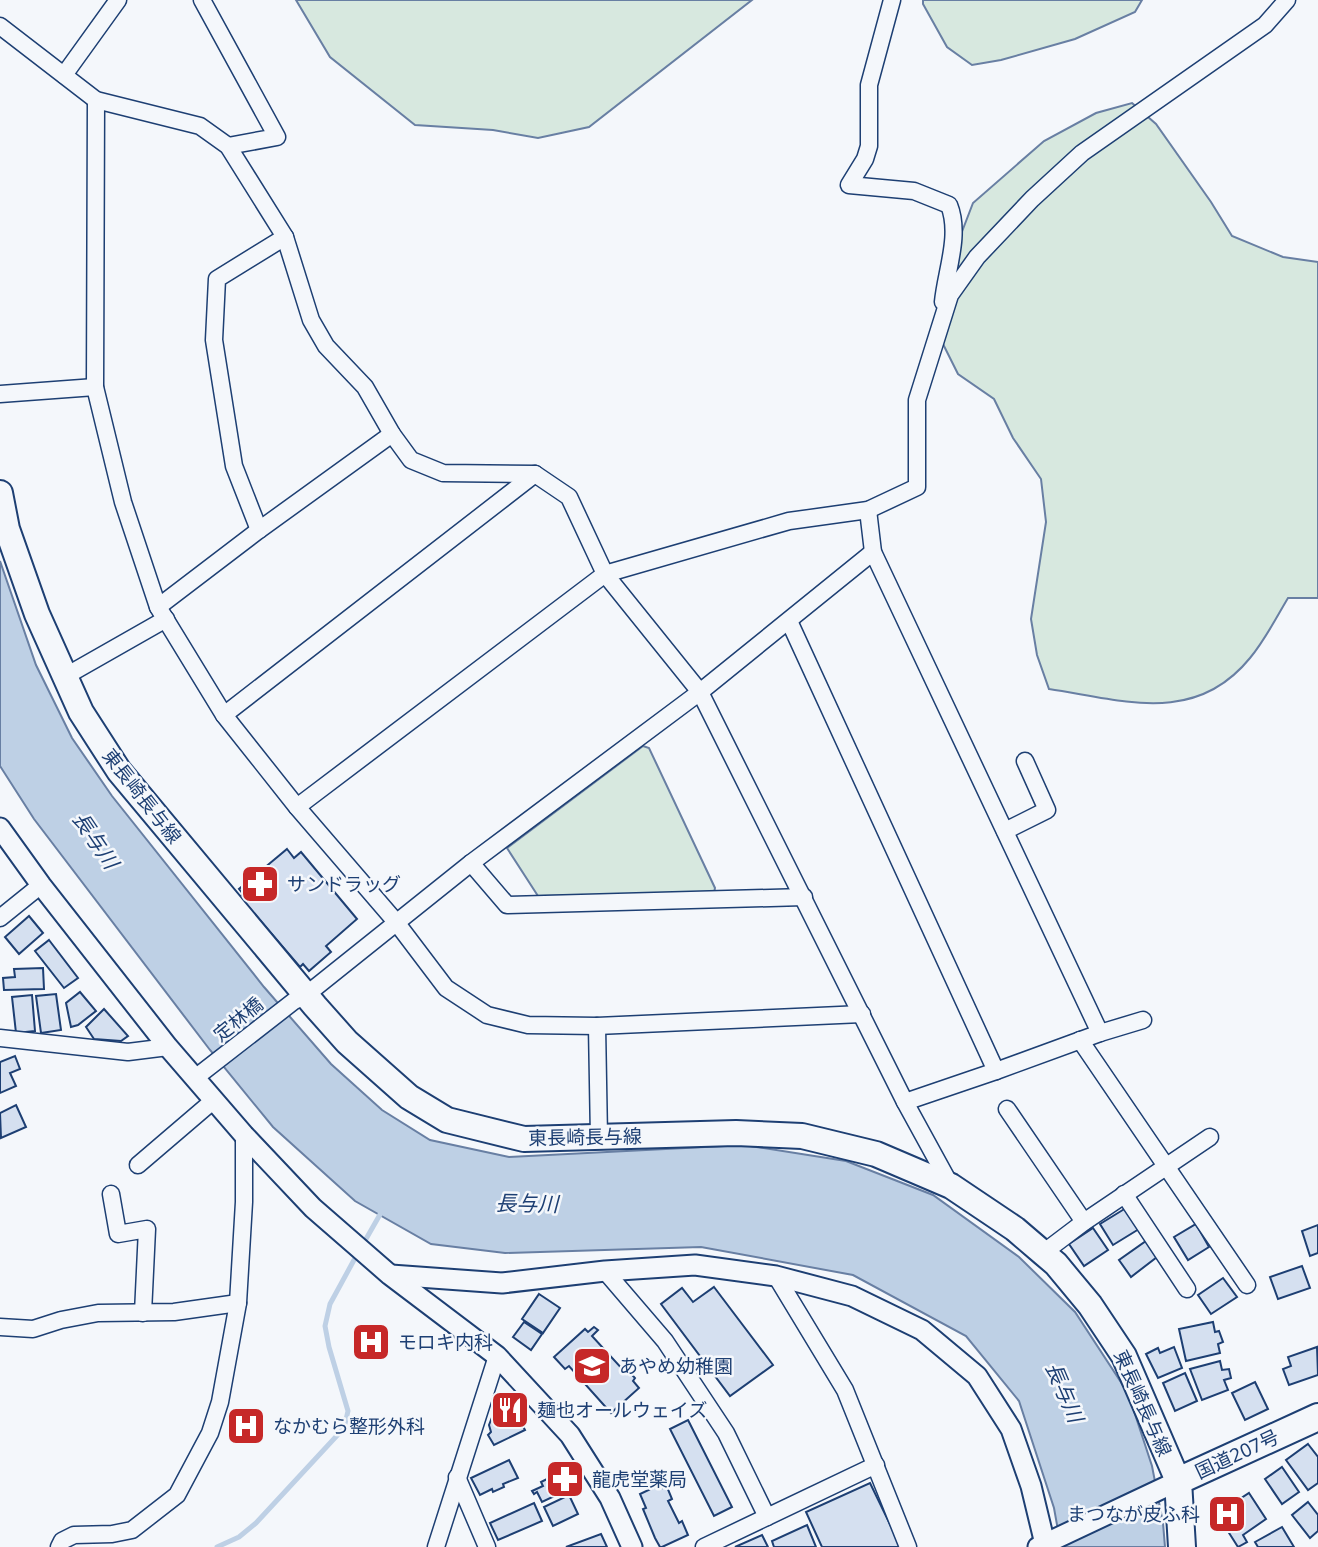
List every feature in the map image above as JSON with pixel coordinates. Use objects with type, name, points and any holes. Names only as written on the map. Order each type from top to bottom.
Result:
[{"type":"highway","name":"国道207号","points":[[1182,1547],[1171,1484],[1318,1417]]},
{"type":"main road","name":"東長崎長与線","points":[[0,493],[11,541],[37,614],[81,712],[118,771],[300,998],[409,1097],[447,1120],[524,1139],[736,1133],[802,1136],[876,1154],[951,1186],[1015,1229],[1043,1252],[1090,1305],[1124,1356],[1171,1484]]},
{"type":"street","points":[[64,75],[118,0]]},
{"type":"street","points":[[202,0],[277,137],[228,146]]},
{"type":"street","points":[[892,0],[869,85],[869,146],[865,159],[849,185],[914,191],[949,205],[955,219],[954,233],[939,332]]},
{"type":"street","points":[[297,807],[605,574],[789,521],[868,510],[916,487],[917,400],[950,295],[976,257],[1032,198],[1082,153],[1265,25],[1287,0]]},
{"type":"street","points":[[0,26],[96,100],[200,126],[228,146],[285,237],[311,320],[326,346],[365,387],[392,434],[411,460],[443,473],[534,474],[569,497],[605,574],[700,692],[905,1102],[951,1186]]},
{"type":"street","points":[[96,100],[95,387],[123,502],[162,613],[224,715],[297,807],[396,922],[446,988],[488,1015],[528,1025],[597,1027],[862,1014]]},
{"type":"street","points":[[259,530],[234,466],[214,340],[217,279],[285,237]]},
{"type":"street","points":[[0,394],[95,387]]},
{"type":"street","points":[[64,677],[162,613],[259,530],[392,434]]},
{"type":"street","points":[[224,715],[534,474]]},
{"type":"street","points":[[868,510],[873,552],[1100,1033]]},
{"type":"street","name":"定林橋","points":[[202,1074],[471,863],[700,692],[873,552]]},
{"type":"street","points":[[789,621],[996,1072]]},
{"type":"street","points":[[1005,831],[1047,810],[1025,761]]},
{"type":"street","points":[[0,828],[41,885],[168,1047],[202,1074],[214,1100],[244,1135],[313,1208],[390,1275],[496,1356],[570,1435],[610,1498],[632,1547]]},
{"type":"street","points":[[471,863],[507,905],[804,897]]},
{"type":"street","points":[[0,918],[41,885]]},
{"type":"street","points":[[905,1102],[1143,1020]]},
{"type":"street","points":[[597,1027],[599,1138]]},
{"type":"street","points":[[0,1038],[128,1052],[168,1047]]},
{"type":"street","points":[[1080,1040],[1247,1286]]},
{"type":"street","points":[[138,1165],[214,1100]]},
{"type":"street","points":[[1007,1109],[1084,1222]]},
{"type":"street","points":[[59,1547],[62,1541],[74,1535],[111,1534],[132,1530],[177,1495],[210,1433],[220,1402],[238,1303],[244,1202],[244,1135]]},
{"type":"street","points":[[1043,1252],[1210,1137]]},
{"type":"street","points":[[111,1194],[118,1234],[148,1229],[143,1313]]},
{"type":"street","points":[[1124,1194],[1187,1289]]},
{"type":"street","points":[[390,1275],[502,1283],[605,1271],[695,1265],[776,1276],[852,1296],[922,1330],[978,1377],[1011,1429],[1031,1486],[1045,1544],[1171,1484]]},
{"type":"street","points":[[605,1271],[665,1340],[719,1421],[767,1517]]},
{"type":"street","points":[[776,1276],[845,1390],[908,1547]]},
{"type":"street","points":[[0,1327],[33,1329],[98,1313],[174,1312],[238,1303]]},
{"type":"street","points":[[436,1547],[496,1356]]},
{"type":"street","points":[[704,1547],[876,1465]]},
{"type":"street","points":[[457,1477],[487,1547]]},
{"type":"shaded area","points":[[296,0],[752,0],[589,127],[538,138],[493,130],[415,125],[330,57]]},
{"type":"shaded area","points":[[923,0],[1142,0],[1135,12],[1075,39],[1001,60],[972,65],[947,47]]},
{"type":"shaded area","points":[[1132,103],[1156,124],[1232,236],[1283,257],[1318,262],[1318,598],[1288,598],[1250,658],[1229,679],[1206,693],[1181,701],[1156,703],[1130,702],[1049,689],[1037,655],[1031,619],[1046,522],[1041,479],[1013,438],[994,399],[958,374],[940,338],[943,281],[973,203],[1044,141],[1096,113]]},
{"type":"shaded area","points":[[643,746],[649,748],[715,888],[714,893],[538,896],[507,848]]},
{"type":"water","name":"長与川","points":[[0,561],[36,665],[72,738],[112,796],[264,987],[331,1064],[382,1110],[430,1140],[509,1157],[744,1145],[846,1161],[933,1195],[1019,1257],[1075,1312],[1128,1393],[1152,1466],[1165,1547],[1061,1547],[1054,1508],[1019,1401],[966,1336],[853,1275],[701,1247],[505,1253],[431,1244],[355,1201],[273,1127],[210,1050],[34,819],[0,766]]},
{"type":"building","points":[[287,849],[294,858],[301,852],[357,919],[326,946],[331,952],[309,971],[303,964],[300,967],[240,897],[243,894],[239,889]]},
{"type":"building","points":[[29,916],[43,933],[19,954],[5,937]]},
{"type":"building","points":[[49,940],[78,978],[64,988],[35,951]]},
{"type":"building","points":[[43,968],[44,989],[4,990],[3,978],[15,977],[14,969]]},
{"type":"building","points":[[80,992],[96,1011],[71,1027],[66,1003]]},
{"type":"building","points":[[56,994],[61,1030],[41,1033],[36,996]]},
{"type":"building","points":[[32,995],[35,1031],[16,1033],[12,997]]},
{"type":"building","points":[[104,1009],[128,1036],[121,1041],[94,1039],[86,1027]]},
{"type":"building","points":[[15,1056],[20,1069],[10,1073],[16,1086],[0,1093],[0,1062]]},
{"type":"building","points":[[16,1105],[26,1127],[1,1138],[0,1113]]},
{"type":"building","points":[[1126,1208],[1139,1229],[1113,1245],[1100,1224]]},
{"type":"building","points":[[1196,1224],[1209,1247],[1188,1260],[1174,1237]]},
{"type":"building","points":[[1318,1225],[1318,1253],[1310,1256],[1302,1231]]},
{"type":"building","points":[[1093,1228],[1108,1250],[1084,1266],[1069,1244]]},
{"type":"building","points":[[1146,1241],[1157,1257],[1131,1277],[1119,1260]]},
{"type":"building","points":[[1302,1266],[1310,1288],[1278,1299],[1270,1277]]},
{"type":"building","points":[[1223,1278],[1237,1297],[1211,1314],[1198,1295]]},
{"type":"building","points":[[714,1287],[773,1365],[730,1396],[661,1304],[682,1288],[693,1302]]},
{"type":"building","points":[[539,1294],[560,1308],[543,1333],[522,1319]]},
{"type":"building","points":[[524,1322],[542,1334],[531,1350],[513,1337]]},
{"type":"building","points":[[1213,1322],[1215,1332],[1219,1331],[1223,1342],[1218,1344],[1220,1353],[1186,1361],[1179,1329]]},
{"type":"building","points":[[594,1327],[598,1330],[592,1336],[624,1371],[626,1368],[639,1388],[611,1413],[569,1366],[565,1369],[554,1357],[585,1329],[588,1332]]},
{"type":"building","points":[[1174,1347],[1182,1368],[1158,1378],[1146,1354],[1158,1348],[1160,1353]]},
{"type":"building","points":[[1317,1347],[1318,1375],[1289,1385],[1283,1369],[1291,1366],[1288,1357]]},
{"type":"building","points":[[1220,1361],[1222,1370],[1229,1369],[1231,1378],[1224,1380],[1228,1390],[1202,1400],[1190,1369]]},
{"type":"building","points":[[1185,1373],[1197,1401],[1175,1411],[1163,1383]]},
{"type":"building","points":[[1255,1382],[1268,1409],[1245,1420],[1232,1393]]},
{"type":"building","points":[[504,1408],[514,1409],[525,1430],[494,1445],[488,1435],[491,1432],[489,1425],[493,1415]]},
{"type":"building","points":[[688,1420],[732,1507],[714,1516],[670,1429]]},
{"type":"building","points":[[1308,1444],[1318,1457],[1318,1483],[1308,1490],[1286,1460]]},
{"type":"building","points":[[509,1460],[518,1478],[493,1492],[492,1489],[480,1495],[471,1478]]},
{"type":"building","points":[[1282,1467],[1299,1492],[1282,1504],[1265,1479]]},
{"type":"building","points":[[563,1471],[571,1482],[559,1488],[561,1493],[542,1502],[537,1492],[534,1494],[532,1491],[543,1486],[541,1482]]},
{"type":"building","points":[[870,1483],[901,1547],[822,1547],[806,1512]]},
{"type":"building","points":[[661,1484],[663,1488],[667,1487],[672,1499],[668,1501],[688,1535],[660,1547],[643,1509],[646,1508],[640,1494]]},
{"type":"building","points":[[1249,1493],[1266,1519],[1243,1535],[1247,1542],[1238,1547],[1217,1514]]},
{"type":"building","points":[[569,1495],[578,1514],[553,1526],[544,1507]]},
{"type":"building","points":[[1308,1502],[1318,1515],[1318,1531],[1310,1538],[1292,1515]]},
{"type":"building","points":[[534,1503],[542,1521],[498,1540],[490,1523]]},
{"type":"building","points":[[807,1525],[816,1547],[774,1547],[772,1541]]},
{"type":"building","points":[[1282,1527],[1294,1547],[1258,1547],[1255,1542]]},
{"type":"building","points":[[601,1534],[607,1547],[566,1547]]},
{"type":"building","points":[[762,1535],[768,1547],[735,1547]]},
{"type":"waterway","points":[[366,1239],[382,1211]]},
{"type":"waterway","points":[[217,1547],[239,1537],[256,1523],[344,1428],[348,1411],[325,1326],[330,1304],[354,1260]]},
{"type":"place","name":"サンドラッグ","points":[[260,884]]},
{"type":"place","name":"モロキ内科","points":[[371,1342]]},
{"type":"place","name":"あやめ幼稚園","points":[[592,1366]]},
{"type":"place","name":"麺也オールウェイズ","points":[[510,1410]]},
{"type":"place","name":"なかむら整形外科","points":[[246,1426]]},
{"type":"place","name":"龍虎堂薬局","points":[[565,1479]]},
{"type":"place","name":"まつなが皮ふ科","points":[[1227,1514]]}]
